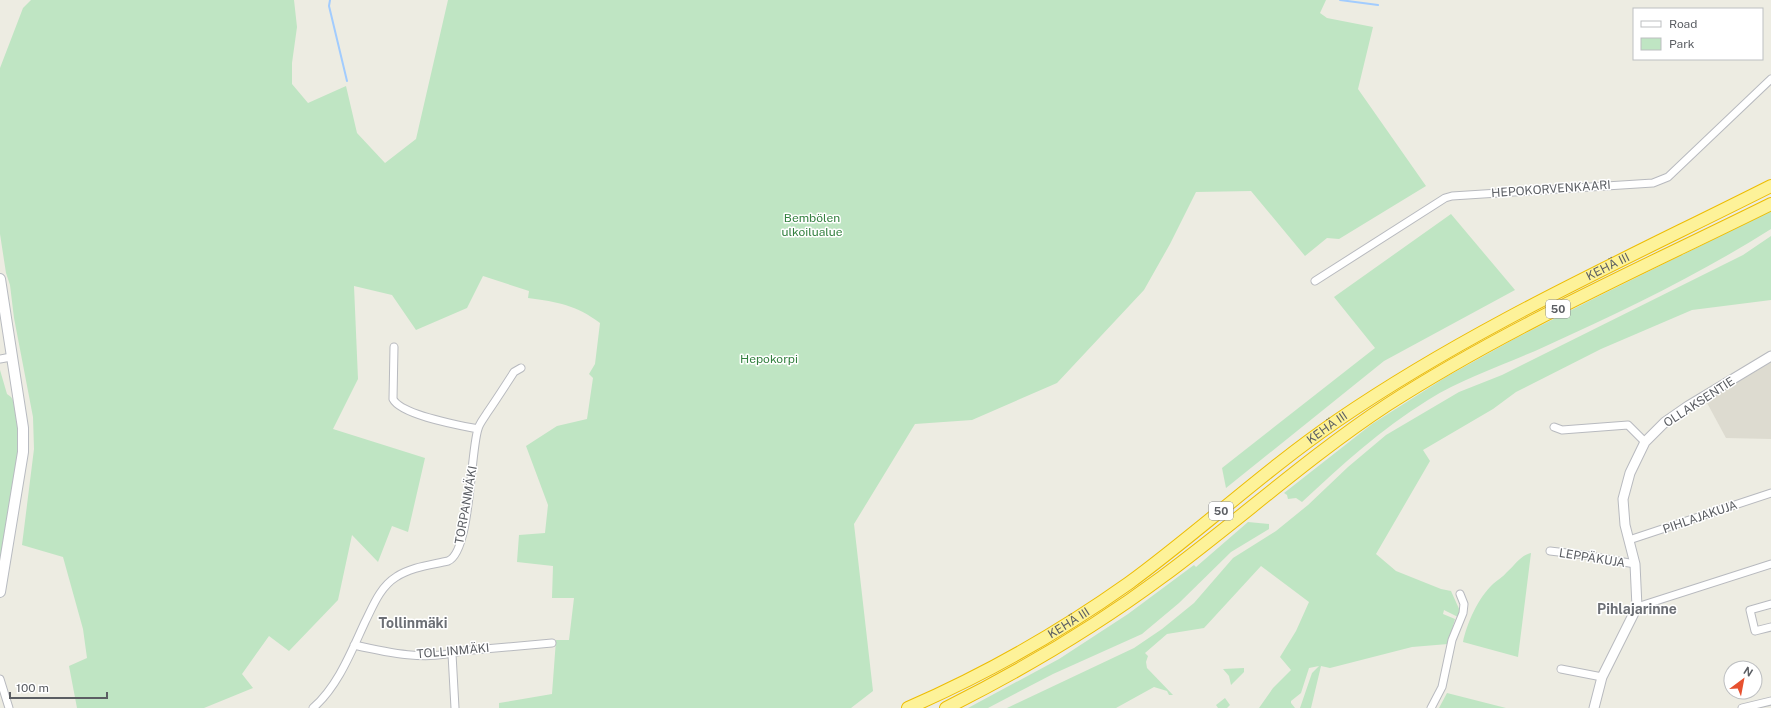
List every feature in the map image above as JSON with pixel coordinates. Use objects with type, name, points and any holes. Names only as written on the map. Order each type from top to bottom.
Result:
[{"type":"highway","points":[[1718,212],[1771,178]]},
{"type":"highway","name":"KEHÄ III","points":[[908,708],[986,671],[1058,629],[1106,598],[1154,564],[1264,476],[1335,422],[1443,353],[1529,306],[1771,186]]},
{"type":"highway","name":"KEHÄ III","points":[[946,708],[1049,654],[1108,616],[1164,576],[1331,444],[1386,406],[1444,370],[1526,324],[1771,204]]},
{"type":"main road","points":[[0,279],[11,357],[22,413],[23,452],[0,592]]},
{"type":"street","name":"HEPOKORVENKAARI","points":[[1314,281],[1444,198],[1452,196],[1653,183],[1668,177],[1771,79]]},
{"type":"street","points":[[394,347],[393,399],[396,404],[403,410],[478,429]]},
{"type":"street","name":"OLLAKSENTIE","points":[[1594,708],[1602,677],[1637,608],[1635,564],[1625,525],[1623,500],[1630,473],[1645,442],[1666,422],[1688,406],[1771,356]]},
{"type":"street","points":[[0,359],[11,357]]},
{"type":"street","name":"TORPANMÄKI","points":[[313,708],[335,683],[380,592],[394,578],[416,568],[452,560],[458,552],[468,505],[478,429],[514,372],[521,368]]},
{"type":"street","points":[[1554,427],[1562,430],[1628,425],[1645,442]]},
{"type":"street","name":"PIHLAJAKUJA","points":[[1629,540],[1771,493]]},
{"type":"street","name":"LEPPÄKUJA","points":[[1550,551],[1635,564]]},
{"type":"street","points":[[1637,608],[1771,564]]},
{"type":"street","points":[[1431,708],[1442,687],[1452,640],[1463,613],[1464,604],[1460,594]]},
{"type":"street","points":[[1771,604],[1750,610],[1755,631],[1771,627]]},
{"type":"street","name":"TOLLINMÄKI","points":[[354,645],[404,655],[452,654],[462,651],[552,643]]},
{"type":"street","points":[[452,654],[455,708]]},
{"type":"street","points":[[1561,669],[1602,677]]},
{"type":"street","points":[[0,679],[9,708]]},
{"type":"street","points":[[1742,708],[1771,701]]},
{"type":"shaded area","points":[[1771,362],[1771,439],[1726,438],[1706,401]]},
{"type":"green space","points":[[31,0],[294,0],[297,27],[292,63],[292,84],[308,103],[346,86],[357,133],[385,163],[416,139],[448,0],[1326,0],[1320,13],[1327,18],[1373,27],[1358,89],[1426,186],[1339,239],[1327,238],[1305,256],[1251,191],[1196,192],[1170,244],[1144,290],[1057,383],[972,420],[915,424],[854,524],[873,691],[851,708],[499,708],[499,703],[552,694],[556,640],[569,640],[574,598],[552,598],[553,566],[517,562],[519,535],[545,533],[548,505],[526,446],[557,426],[587,419],[593,378],[589,374],[595,364],[600,323],[575,308],[549,301],[528,298],[529,291],[483,276],[467,308],[416,330],[392,295],[354,286],[358,379],[333,429],[425,458],[408,532],[392,526],[378,562],[352,535],[338,600],[289,651],[269,636],[242,674],[253,688],[204,708],[77,708],[69,666],[87,658],[83,629],[63,557],[22,545],[34,449],[33,417],[0,234],[0,68],[23,8]]},
{"type":"green space","points":[[1771,211],[1771,229],[1689,277],[1531,353],[1457,384],[1428,400],[1378,435],[1302,502],[1296,498],[1288,499],[1287,495],[1284,493],[1372,424],[1446,377],[1516,338]]},
{"type":"green space","points":[[1451,214],[1515,290],[1384,361],[1226,488],[1222,468],[1375,348],[1334,297]]},
{"type":"green space","points":[[1771,236],[1771,300],[1692,310],[1601,349],[1516,392],[1493,409],[1423,450],[1430,461],[1376,554],[1396,571],[1441,589],[1451,591],[1460,611],[1458,617],[1444,610],[1443,614],[1455,619],[1448,644],[1412,647],[1330,668],[1321,666],[1311,708],[1300,708],[1312,673],[1319,666],[1309,668],[1301,693],[1291,701],[1295,708],[1259,708],[1273,688],[1291,670],[1280,657],[1296,631],[1309,602],[1261,566],[1204,628],[1167,634],[1145,653],[1148,656],[1146,662],[1147,668],[1173,695],[1169,695],[1167,691],[1154,687],[1116,708],[1007,708],[1134,648],[1162,629],[1194,603],[1233,558],[1276,531],[1308,505],[1348,467],[1386,435],[1459,392],[1502,375],[1743,255]]},
{"type":"green space","points":[[0,370],[7,394],[16,405],[18,436],[17,466],[0,570]]},
{"type":"green space","points":[[1248,522],[1269,524],[1269,529],[1231,552],[1179,603],[1142,634],[1053,674],[988,708],[968,708],[1059,659],[1128,614],[1194,565],[1196,567]]},
{"type":"green space","points":[[1531,553],[1518,657],[1463,642],[1470,619],[1483,596],[1493,584],[1521,558]]},
{"type":"green space","points":[[1244,668],[1244,672],[1231,685],[1229,676],[1223,669]]},
{"type":"green space","points":[[1447,693],[1506,708],[1439,708]]},
{"type":"green space","points":[[1225,698],[1230,705],[1227,708],[1218,708],[1216,705]]},
{"type":"waterway","points":[[330,0],[329,6],[347,81]]},
{"type":"waterway","points":[[1340,0],[1378,5]]},
{"type":"district","name":"Pihlajarinne","points":[[1637,609]]},
{"type":"district","name":"Tollinmäki","points":[[413,623]]},
{"type":"park label","name":"Bembölen ulkoilualue","points":[[812,225]]},
{"type":"park label","name":"Hepokorpi","points":[[769,359]]}]
